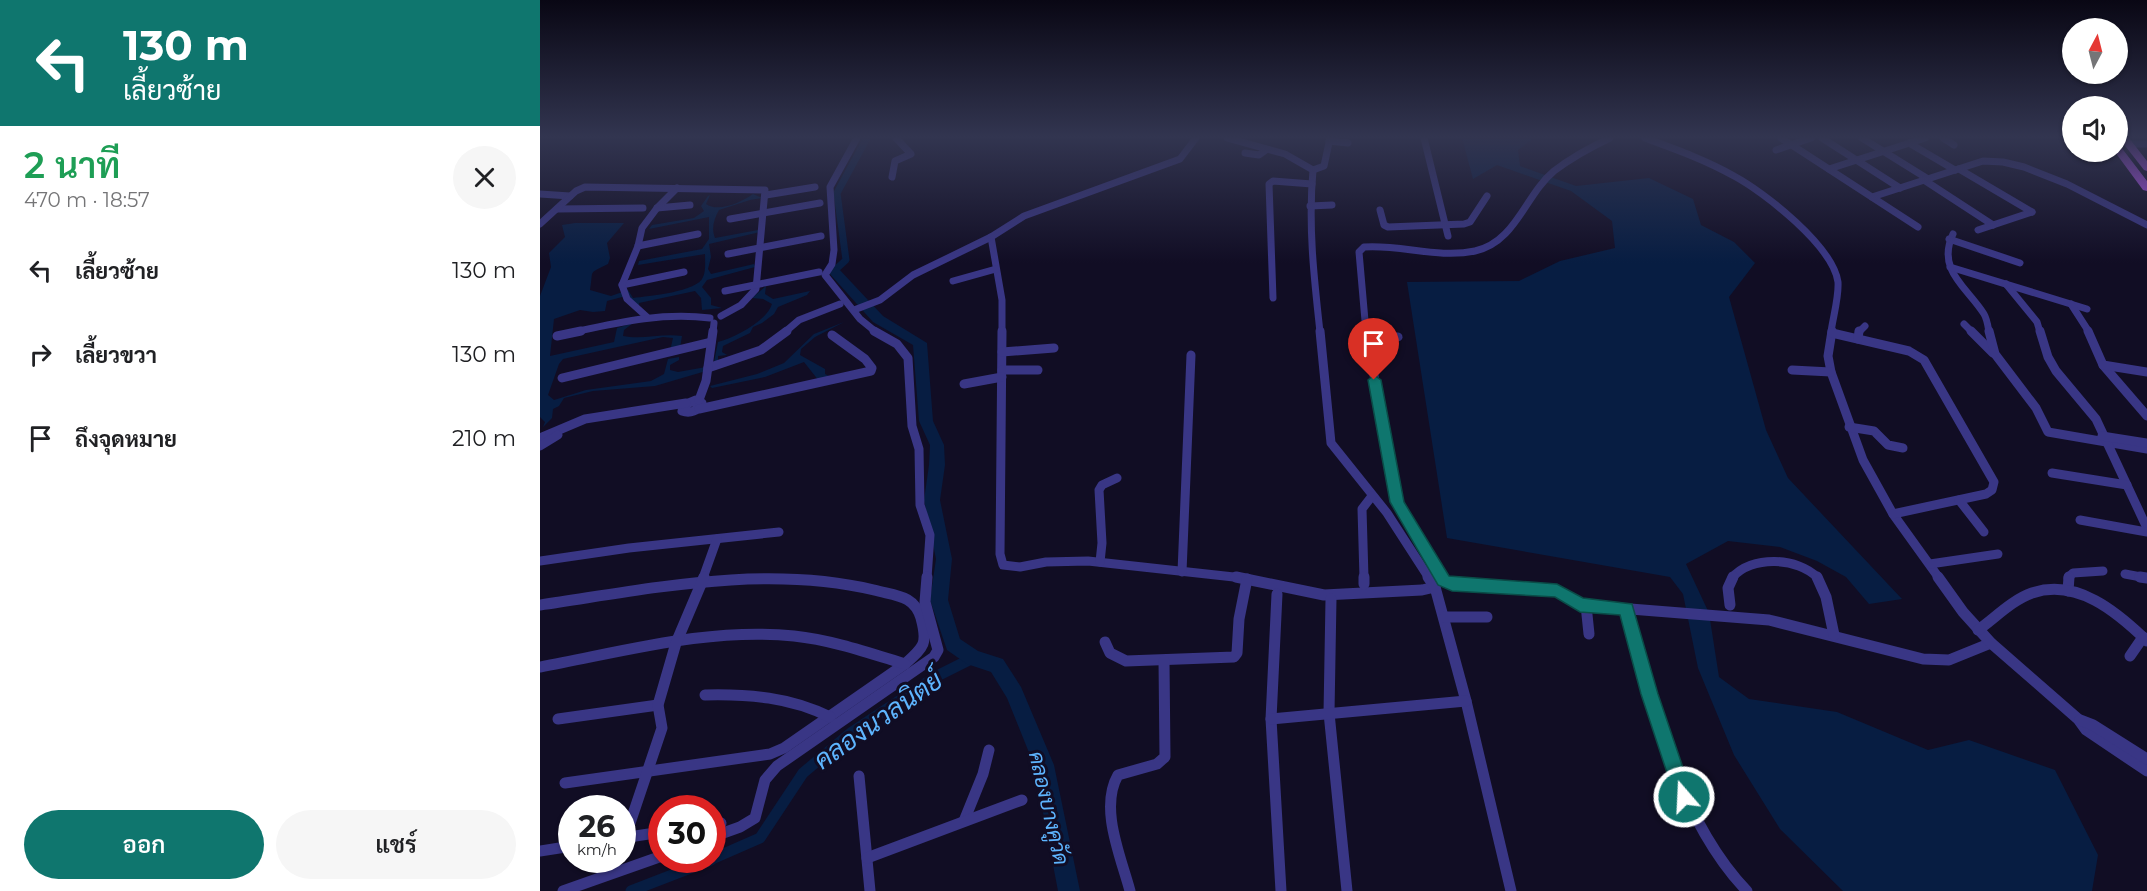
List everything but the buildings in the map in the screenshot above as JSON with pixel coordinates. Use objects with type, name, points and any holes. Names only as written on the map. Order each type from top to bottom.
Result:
[{"type":"street","points":[[726,832],[755,818],[765,780],[777,766],[934,657],[938,650],[925,602],[930,535],[920,505],[919,449],[912,426],[908,358],[898,343],[865,325],[857,309],[825,275],[832,264],[834,250],[830,187],[834,180]]},
{"type":"street","points":[[857,309],[880,300],[913,275],[992,237],[1037,210],[1122,180]]},
{"type":"street","points":[[1312,180],[1310,206],[1329,435],[1336,450],[1387,513],[1435,587],[1445,617],[1511,891]]},
{"type":"street","points":[[1434,180],[1448,236]]},
{"type":"street","points":[[1546,180],[1504,236],[1484,248],[1451,253],[1364,247],[1359,252],[1366,335],[1397,502],[1444,581],[1452,584],[1557,591],[1573,602],[1586,605],[1769,620],[1923,659],[1949,660],[1991,643]]},
{"type":"street","points":[[1740,180],[1782,209],[1813,239],[1832,265],[1838,284],[1828,356],[1831,372],[1849,427],[1863,460],[1893,514],[1978,630],[2078,719],[2086,730],[2147,771]]},
{"type":"street","points":[[1845,180],[1918,227]]},
{"type":"street","points":[[1887,180],[1900,188]]},
{"type":"street","points":[[1872,197],[1926,180],[1994,225]]},
{"type":"street","points":[[1974,180],[2032,212],[1978,230]]},
{"type":"street","points":[[2052,180],[2147,225]]},
{"type":"street","points":[[1273,298],[1269,184],[1273,181],[1312,184]]},
{"type":"street","points":[[542,220],[576,191],[585,187],[762,189],[766,191],[756,284],[752,296],[741,305],[712,321],[689,314],[644,315],[557,336]]},
{"type":"street","points":[[766,195],[815,187]]},
{"type":"street","points":[[644,315],[627,300],[622,288],[638,246],[642,228],[657,208],[677,188]]},
{"type":"street","points":[[540,194],[570,196]]},
{"type":"street","points":[[1380,210],[1386,226],[1445,225],[1470,222],[1487,196]]},
{"type":"street","points":[[730,219],[820,203]]},
{"type":"street","points":[[657,208],[690,205]]},
{"type":"street","points":[[1310,206],[1332,206]]},
{"type":"street","points":[[557,208],[642,208]]},
{"type":"street","points":[[638,246],[698,234]]},
{"type":"street","points":[[728,254],[821,236]]},
{"type":"street","points":[[1995,354],[1985,315],[1965,291],[1950,267],[1947,247],[1951,236],[2020,263]]},
{"type":"street","points":[[992,237],[1002,300],[1000,561],[1004,565],[1012,567],[1067,561],[1100,562],[1247,579],[1324,595],[1422,590],[1435,587]]},
{"type":"street","points":[[1950,267],[2087,309]]},
{"type":"street","points":[[953,281],[996,269]]},
{"type":"street","points":[[622,288],[684,272]]},
{"type":"street","points":[[724,291],[819,272]]},
{"type":"street","points":[[2006,284],[2037,322],[2048,357],[2056,371],[2087,407],[2106,439],[2147,530]]},
{"type":"street","points":[[714,366],[761,350],[799,320],[840,304]]},
{"type":"street","points":[[2071,304],[2089,332],[2103,365],[2143,407],[2147,416]]},
{"type":"street","points":[[540,438],[585,418],[686,403],[682,407],[683,412],[693,412],[699,404],[714,366],[711,342],[712,321]]},
{"type":"street","points":[[1964,324],[1995,354],[2036,408],[2047,430],[2106,439],[2147,442]]},
{"type":"street","points":[[1858,339],[1859,330],[1865,326]]},
{"type":"street","points":[[1832,333],[1909,351],[1924,360],[1994,482],[1992,490],[1986,494],[1893,514]]},
{"type":"street","points":[[699,404],[871,371],[873,368],[865,359],[832,335]]},
{"type":"street","points":[[1366,335],[1398,337]]},
{"type":"street","points":[[562,378],[711,342]]},
{"type":"street","points":[[1002,352],[1054,348]]},
{"type":"street","points":[[1182,572],[1191,355]]},
{"type":"street","points":[[2103,365],[2147,372]]},
{"type":"street","points":[[964,384],[1002,374],[1038,370]]},
{"type":"street","points":[[1792,370],[1831,372]]},
{"type":"street","points":[[540,446],[572,424]]},
{"type":"street","points":[[1849,427],[1874,431],[1888,445],[1903,448]]},
{"type":"street","points":[[2106,439],[2147,449]]},
{"type":"street","points":[[2052,473],[2127,485]]},
{"type":"street","points":[[1100,562],[1102,543],[1099,490],[1102,485],[1117,478]]},
{"type":"street","points":[[1364,584],[1362,509],[1372,496]]},
{"type":"street","points":[[1959,500],[1984,532]]},
{"type":"street","points":[[2080,520],[2147,530]]},
{"type":"street","points":[[540,561],[629,548],[779,532]]},
{"type":"street","points":[[636,805],[662,728],[658,705],[676,643],[702,584],[717,539]]},
{"type":"street","points":[[1930,564],[1998,554]]},
{"type":"street","points":[[1730,605],[1727,586],[1733,576],[1743,567],[1758,563],[1799,566],[1811,570],[1818,578],[1834,635]]},
{"type":"street","points":[[2068,591],[2068,578],[2073,573],[2103,571]]},
{"type":"street","points":[[2125,574],[2147,578]]},
{"type":"street","points":[[540,605],[702,584],[801,579],[838,583],[908,599],[916,606],[926,638],[921,650],[905,664],[784,748],[770,754],[565,783]]},
{"type":"street","points":[[1105,642],[1110,653],[1116,658],[1136,662],[1234,657],[1247,579]]},
{"type":"street","points":[[1978,630],[2016,602],[2032,594],[2049,590],[2068,591],[2098,600],[2145,639],[2130,656]]},
{"type":"street","points":[[1277,594],[1271,719],[1281,891]]},
{"type":"street","points":[[1331,599],[1329,713],[1347,891]]},
{"type":"street","points":[[1586,605],[1589,634]]},
{"type":"street","points":[[1627,609],[1649,694],[1690,812],[1721,864],[1747,891]]},
{"type":"street","points":[[1445,617],[1487,617]]},
{"type":"street","points":[[540,667],[676,643],[778,634],[846,647],[905,664]]},
{"type":"street","points":[[1131,891],[1115,830],[1111,786],[1118,775],[1157,764],[1165,757],[1164,661]]},
{"type":"street","points":[[705,694],[756,695],[796,701],[830,717]]},
{"type":"street","points":[[1271,719],[1466,701]]},
{"type":"street","points":[[558,719],[658,705]]},
{"type":"street","points":[[2078,719],[2093,725],[2147,759]]},
{"type":"street","points":[[964,821],[983,774],[989,750]]},
{"type":"street","points":[[859,776],[870,891]]},
{"type":"street","points":[[867,858],[1023,800]]},
{"type":"street","points":[[540,851],[558,848]]},
{"type":"street","points":[[563,891],[648,861]]},
{"type":"water","points":[[1538,180],[1558,180],[1576,186],[1652,180],[1693,199],[1701,225],[1734,242],[1755,263],[1729,297],[1766,430],[1788,478],[1902,599],[1869,604],[1846,577],[1817,561],[1780,547],[1728,541],[1686,564],[1709,613],[1719,677],[1749,699],[1837,712],[1928,750],[1969,740],[2055,770],[2098,855],[2092,891],[1843,891],[1780,829],[1734,755],[1698,668],[1683,594],[1670,577],[1447,538],[1407,282],[1519,281],[1560,261],[1615,248],[1612,221],[1571,191]]},
{"type":"water","points":[[753,194],[762,198],[719,210],[714,220],[715,238],[758,230],[760,232],[709,244],[711,257],[708,269],[711,274],[754,264],[755,267],[707,280],[702,287],[711,298],[711,305],[722,308],[702,310],[701,298],[695,291],[639,303],[640,311],[626,296],[607,301],[605,311],[580,310],[554,319],[550,356],[614,342],[617,328],[633,323],[624,330],[623,336],[682,336],[680,348],[670,351],[673,338],[663,337],[563,359],[548,395],[554,400],[586,390],[651,381],[664,374],[668,359],[679,357],[679,360],[670,365],[670,370],[678,372],[706,367],[706,371],[655,386],[593,391],[564,398],[559,406],[553,409],[552,418],[543,427],[545,422],[540,417],[540,296],[551,267],[549,253],[565,237],[562,225],[624,223],[607,243],[610,258],[608,264],[593,273],[590,290],[611,296],[628,290],[633,298],[660,294],[683,290],[699,282],[705,272],[705,254],[638,265],[639,261],[702,249],[709,239],[709,217],[649,229],[652,225],[694,218],[704,211],[701,206],[710,195],[706,204],[723,207]]},
{"type":"water","points":[[766,286],[765,294],[773,299],[810,291],[807,295],[778,307],[774,314],[753,327],[750,333],[723,346],[722,352],[727,355],[718,356],[718,361],[714,362],[718,342],[749,328],[764,317],[769,310],[772,304],[763,299],[752,298]]},
{"type":"water","points":[[844,322],[815,337],[801,349],[800,355],[825,369],[825,374],[829,376],[819,381],[804,362],[765,377],[712,388],[710,386],[757,374],[784,363],[814,334]]},
{"type":"waterway","name":"คลองบางคูวัด","points":[[834,271],[846,260],[837,193],[844,180]]},
{"type":"waterway","name":"คลองบางคูวัด","points":[[834,271],[878,319],[920,343],[926,421],[937,445],[937,465],[932,500],[944,559],[939,600],[953,644],[973,658],[997,665],[1014,693],[1044,765],[1069,891]]},
{"type":"waterway","name":"คลองนวลนิตย์","points":[[726,853],[760,838],[803,773],[852,732],[935,677],[973,658]]},
{"type":"waterway","name":"คลองนวลนิตย์","points":[[631,891],[677,873]]},
{"type":"route","points":[[1374,380],[1397,502],[1444,581],[1452,584],[1557,591],[1580,605],[1627,609],[1649,694],[1684,797]]}]
